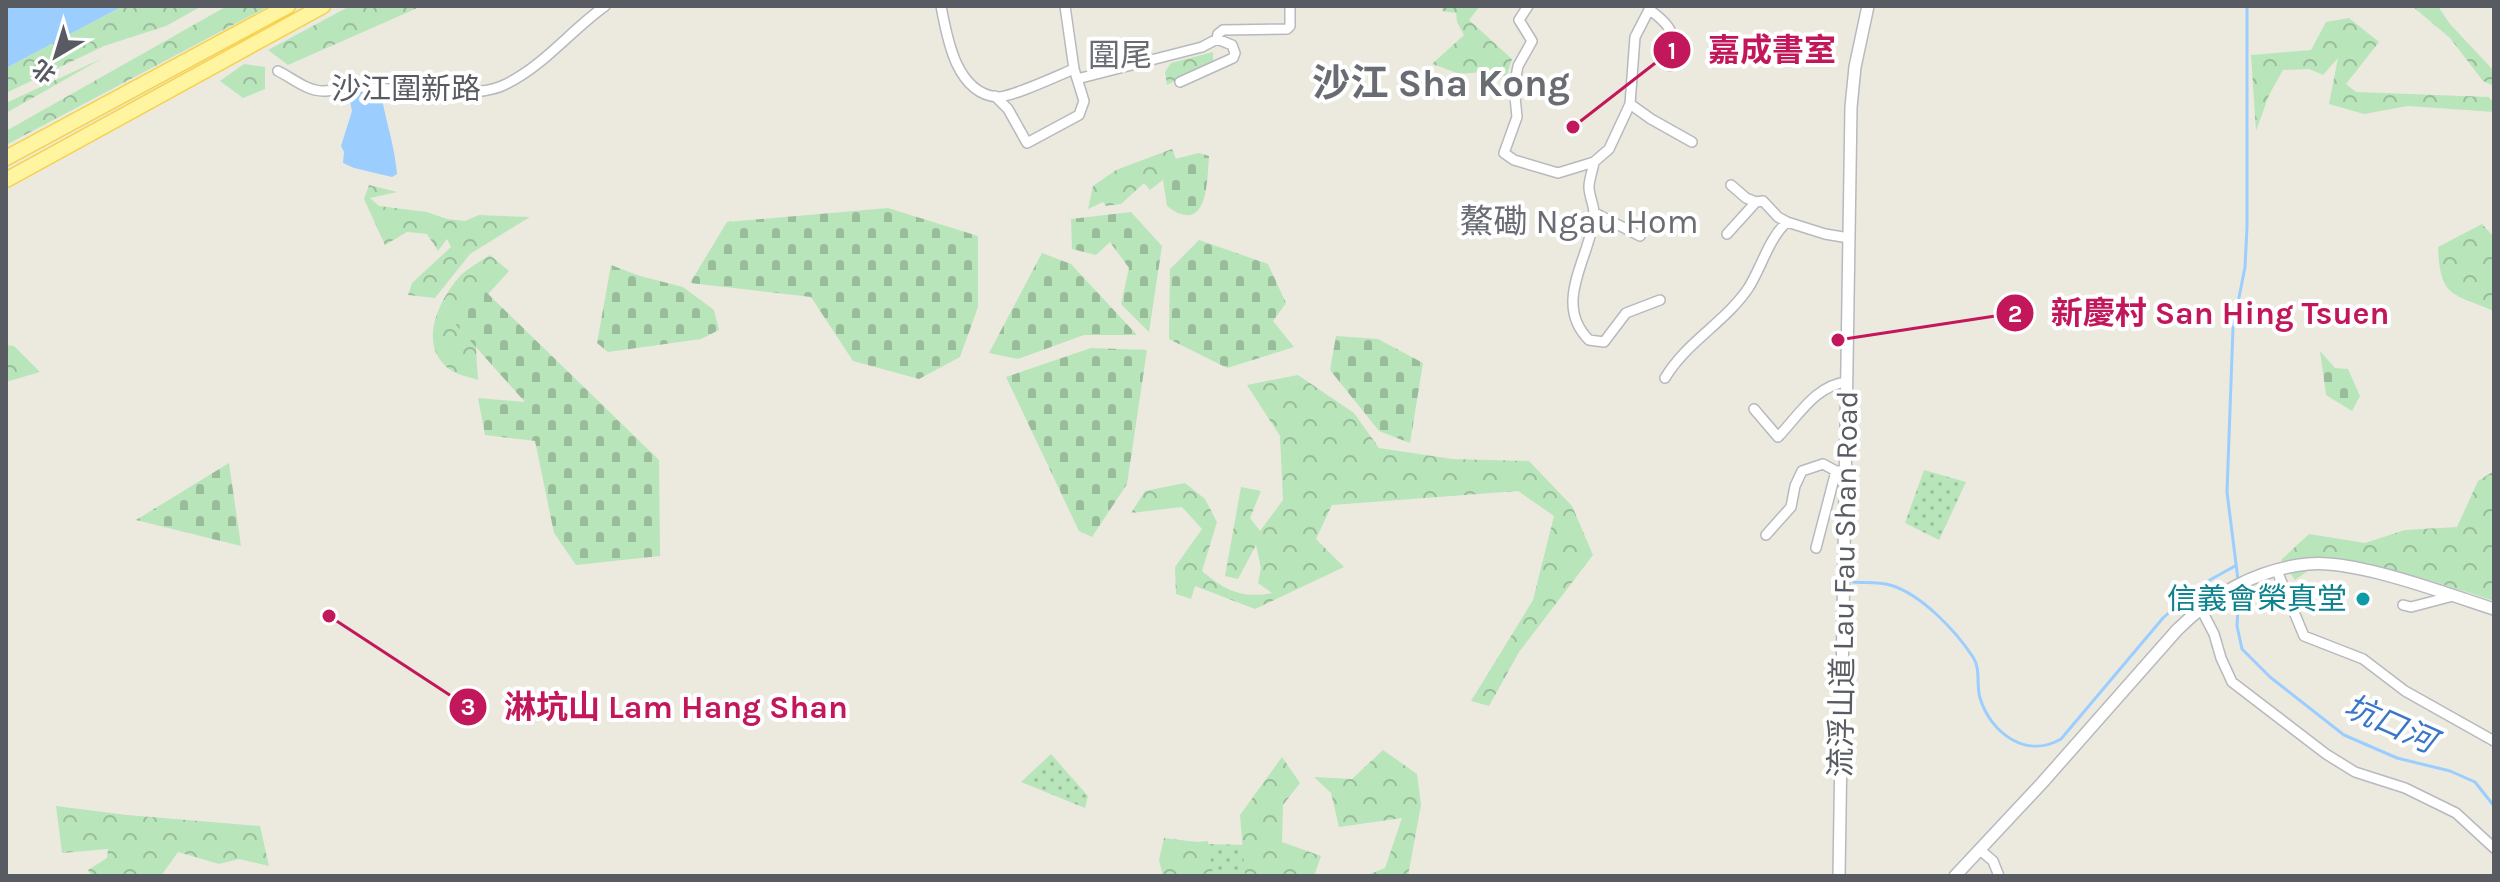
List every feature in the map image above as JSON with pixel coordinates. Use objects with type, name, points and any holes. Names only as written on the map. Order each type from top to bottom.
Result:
[{"type":"main road","points":[[6,158],[288,6]]},
{"type":"main road","points":[[6,180],[323,6]]},
{"type":"street","name":"沙江圍新路","points":[[278,71],[305,86],[323,91],[355,87],[427,91],[493,89],[531,68],[605,6]]},
{"type":"street","points":[[941,6],[963,77],[968,84],[995,96],[1008,109],[1027,143],[1079,115],[1084,101],[1076,74],[1065,6]]},
{"type":"street","points":[[995,96],[1076,74],[1202,47],[1217,39],[1223,30],[1287,29],[1290,26],[1290,6]]},
{"type":"street","points":[[1528,6],[1519,20],[1532,41],[1518,66],[1514,87],[1517,117],[1504,153],[1514,160],[1558,173],[1594,162]]},
{"type":"street","name":"流浮山道 Lau Fau Shan Road","points":[[1839,876],[1841,471],[1847,382],[1853,87],[1868,6]]},
{"type":"street","points":[[1660,300],[1626,313],[1604,342],[1593,342],[1582,332],[1573,308],[1572,295],[1595,213],[1589,186],[1594,162],[1614,140],[1630,104],[1635,37],[1650,8],[1667,23],[1672,33],[1670,66]]},
{"type":"street","points":[[1180,82],[1233,58],[1232,45],[1217,39]]},
{"type":"street","points":[[1630,104],[1692,142]]},
{"type":"street","points":[[1731,185],[1746,198],[1763,201],[1787,222],[1849,238]]},
{"type":"street","points":[[1727,234],[1756,202]]},
{"type":"street","points":[[1595,213],[1640,236]]},
{"type":"street","points":[[1665,378],[1686,351],[1747,290],[1779,230],[1787,222]]},
{"type":"street","points":[[1754,409],[1780,441],[1821,390],[1834,383],[1847,382]]},
{"type":"street","points":[[1766,535],[1791,507],[1802,471],[1823,464],[1841,471],[1816,548]]},
{"type":"street","points":[[1955,876],[2200,607],[2227,590],[2277,571],[2309,564],[2341,566],[2494,609]]},
{"type":"street","points":[[2277,571],[2306,638],[2363,659],[2405,691],[2494,741]]},
{"type":"street","points":[[2403,605],[2411,607],[2453,596]]},
{"type":"street","points":[[2200,607],[2232,682],[2326,754],[2355,772],[2405,788],[2456,813],[2494,848]]},
{"type":"street","points":[[1979,849],[1993,861],[1999,876]]},
{"type":"green space","points":[[123,6],[202,6],[166,26],[104,46],[6,93],[6,68]]},
{"type":"green space","points":[[227,6],[269,6],[6,145],[6,131]]},
{"type":"green space","points":[[350,6],[422,6],[288,65],[268,50]]},
{"type":"green space","points":[[1443,6],[1480,6],[1469,20],[1512,59],[1506,77],[1492,71],[1460,74],[1432,64],[1464,35],[1456,13],[1442,11]]},
{"type":"green space","points":[[2412,6],[2438,6],[2450,24],[2494,71],[2494,86],[2483,81],[2450,38]]},
{"type":"green space","points":[[2349,18],[2379,42],[2346,84],[2356,92],[2489,97],[2494,104],[2494,112],[2408,106],[2364,114],[2329,104],[2338,58],[2323,75],[2309,69],[2283,70],[2269,95],[2256,131],[2251,55],[2311,50],[2326,22]]},
{"type":"green space","points":[[1213,52],[1213,61],[1167,85],[1165,72],[1171,63]]},
{"type":"green space","points":[[103,58],[6,113],[6,103]]},
{"type":"green space","points":[[244,64],[265,67],[265,89],[243,98],[220,81]]},
{"type":"green space","points":[[1172,149],[1179,167],[1150,190],[1144,183],[1121,204],[1106,206],[1103,202],[1088,209],[1093,186],[1116,170]]},
{"type":"green space","points":[[1199,153],[1209,156],[1203,202],[1198,211],[1191,215],[1180,214],[1167,206],[1163,180],[1175,159]]},
{"type":"green space","points":[[369,185],[397,192],[370,198],[379,206],[465,221],[479,215],[530,217],[470,254],[435,298],[408,295],[412,283],[451,247],[447,239],[438,251],[427,234],[407,232],[385,245],[364,199]]},
{"type":"green space","points":[[888,208],[978,236],[978,307],[960,357],[919,379],[853,361],[811,297],[690,283],[727,222]]},
{"type":"green space","points":[[1131,212],[1162,246],[1149,332],[1121,304],[1129,268],[1110,242],[1096,255],[1072,249],[1071,219]]},
{"type":"green space","points":[[2482,224],[2494,237],[2494,311],[2451,291],[2439,264],[2438,247]]},
{"type":"green space","points":[[1199,240],[1268,264],[1286,303],[1273,321],[1294,347],[1227,368],[1169,339],[1170,269]]},
{"type":"green space","points":[[1042,253],[1071,264],[1137,335],[1084,335],[1018,359],[989,353]]},
{"type":"green space","points":[[490,255],[509,271],[480,303],[475,333],[478,380],[449,369],[439,359],[433,335],[439,309],[452,286],[463,273]]},
{"type":"green space","points":[[611,265],[683,287],[714,310],[719,330],[701,339],[608,352],[597,343]]},
{"type":"green space","points":[[484,290],[659,460],[660,556],[576,565],[554,533],[535,441],[485,435],[478,398],[525,402],[449,317]]},
{"type":"green space","points":[[1336,336],[1378,339],[1423,363],[1410,443],[1379,431],[1330,370]]},
{"type":"green space","points":[[6,345],[14,346],[40,372],[6,382]]},
{"type":"green space","points":[[1091,348],[1147,350],[1127,484],[1092,537],[1079,531],[1006,377]]},
{"type":"green space","points":[[2320,351],[2335,368],[2348,369],[2360,396],[2352,411],[2326,395]]},
{"type":"green space","points":[[1298,375],[1354,413],[1379,448],[1452,459],[1529,461],[1572,506],[1593,555],[1519,652],[1489,706],[1471,701],[1533,600],[1554,516],[1518,491],[1332,505],[1316,539],[1344,567],[1255,609],[1195,586],[1191,599],[1176,594],[1175,567],[1202,529],[1182,507],[1131,513],[1145,491],[1185,483],[1205,499],[1217,522],[1202,571],[1218,583],[1242,594],[1272,593],[1258,583],[1261,568],[1256,545],[1238,579],[1225,576],[1241,487],[1261,491],[1250,518],[1260,531],[1283,500],[1280,436],[1247,385]]},
{"type":"green space","points":[[229,463],[241,546],[136,520]]},
{"type":"green space","points":[[1924,470],[1966,482],[1939,540],[1905,523]]},
{"type":"green space","points":[[2494,471],[2494,601],[2411,575],[2327,557],[2295,580],[2281,560],[2309,534],[2365,543],[2405,530],[2457,527],[2478,481]]},
{"type":"green space","points":[[1383,750],[1417,774],[1421,805],[1408,876],[1365,876],[1385,868],[1402,818],[1339,827],[1331,793],[1314,777],[1352,779]]},
{"type":"green space","points":[[1051,754],[1088,796],[1085,808],[1021,782]]},
{"type":"green space","points":[[1282,757],[1300,783],[1283,805],[1282,842],[1321,856],[1314,876],[1245,876],[1240,815]]},
{"type":"green space","points":[[56,806],[260,826],[269,866],[239,859],[219,864],[178,852],[161,876],[92,876],[88,870],[107,858],[108,849],[62,853]]},
{"type":"green space","points":[[1164,838],[1208,841],[1213,876],[1163,876],[1159,860]]},
{"type":"green space","points":[[1204,844],[1250,845],[1251,876],[1203,876]]},
{"type":"water","points":[[6,6],[123,6],[6,68]]},
{"type":"water","points":[[358,92],[371,93],[382,99],[396,164],[397,174],[392,177],[343,163],[341,146],[352,111],[350,101]]},
{"type":"waterway","points":[[2238,580],[2227,492],[2233,328],[2245,267],[2247,227],[2247,6]]},
{"type":"waterway","points":[[1853,582],[1890,585],[1914,596],[1936,614],[1966,647],[1975,662],[1980,698],[1993,722],[2012,740],[2036,746],[2061,739],[2163,618],[2199,586],[2235,566]]},
{"type":"waterway","name":"坑口河","points":[[2239,588],[2237,626],[2242,649],[2270,677],[2344,735],[2397,758],[2450,771],[2475,782],[2494,806]]},
{"type":"place","name":"嘉成書室","points":[[1573,127]]},
{"type":"place","name":"新慶村 San Hing Tsuen","points":[[1838,340]]},
{"type":"place","name":"信義會榮真堂","points":[[2363,599]]},
{"type":"place","name":"淋坑山 Lam Hang Shan","points":[[329,616]]},
{"type":"district","name":"圍尾","points":[[1120,55]]},
{"type":"district","name":"沙江 Sha Kong","points":[[1441,83]]},
{"type":"district","name":"鰲磡 Ngau Hom","points":[[1579,222]]}]
